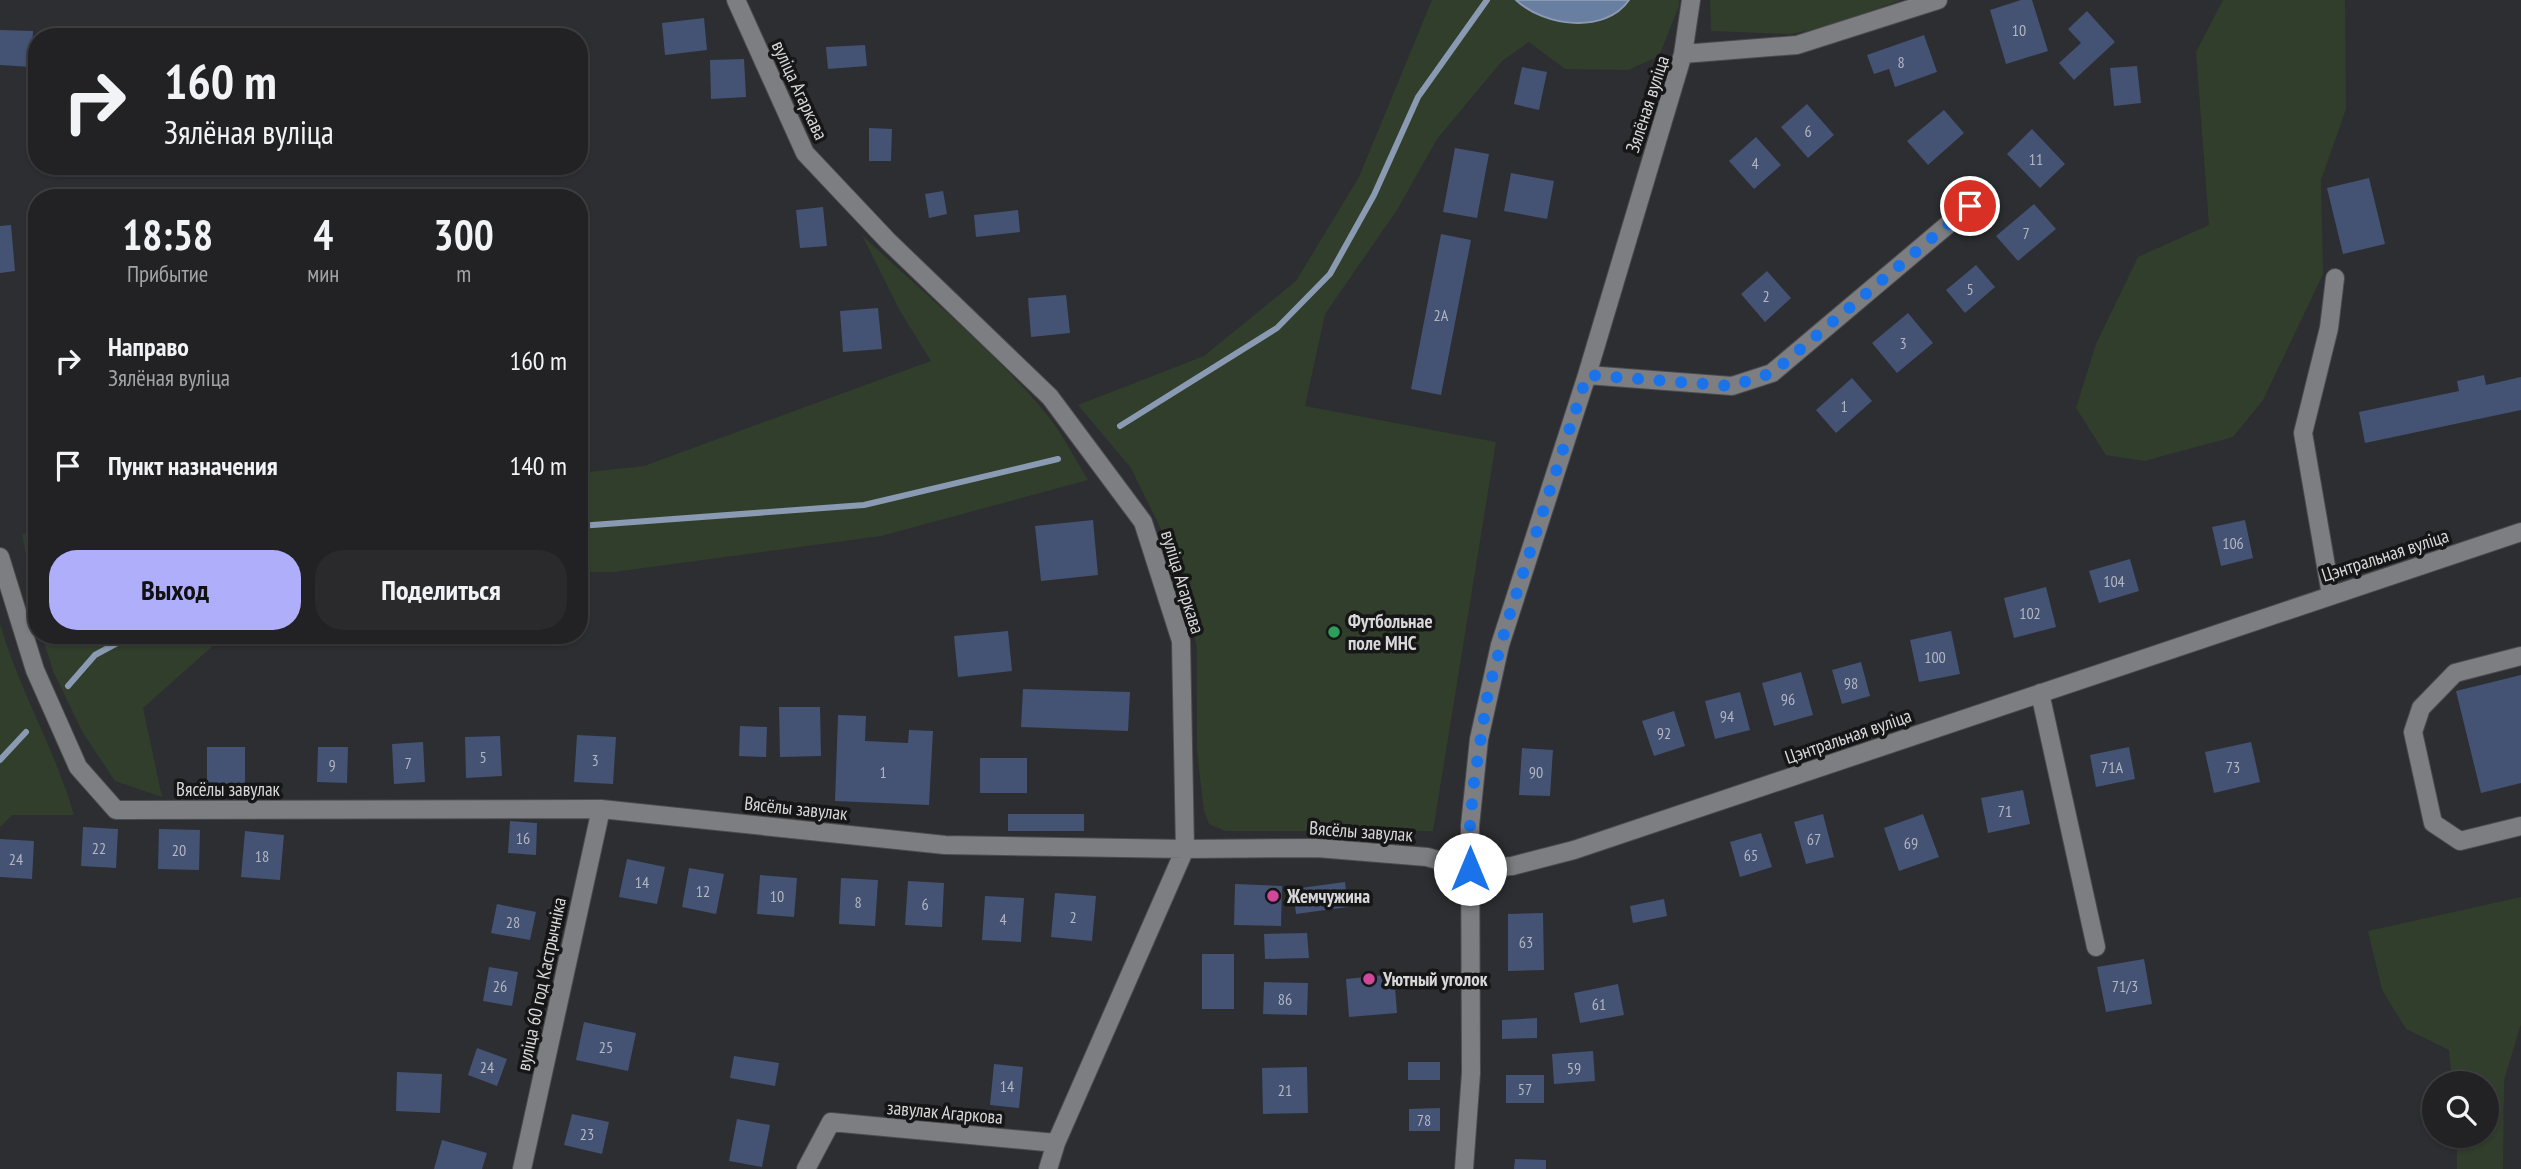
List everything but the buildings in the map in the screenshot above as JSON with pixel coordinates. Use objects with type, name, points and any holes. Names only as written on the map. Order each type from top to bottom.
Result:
[{"type":"street","name":"вуліца Агаркава","points":[[736,0],[805,153],[888,241],[1050,397],[1143,522],[1181,641],[1185,849],[1056,1143],[1048,1169]]},
{"type":"street","points":[[1683,54],[1691,0]]},
{"type":"street","name":"Зялёная вуліца","points":[[1470,869],[1474,782],[1488,692],[1683,54],[1797,45],[1938,0]]},
{"type":"street","points":[[1587,375],[1732,386],[1772,373],[1970,206]]},
{"type":"street","points":[[2331,595],[2303,433],[2329,328],[2334,278]]},
{"type":"street","name":"Цэнтральная вуліца","points":[[1470,869],[1512,866],[1574,850],[2521,531]]},
{"type":"street","name":"Вясёлы завулак","points":[[0,557],[36,670],[78,767],[116,810],[601,809],[945,845],[1317,848],[1427,857],[1470,869]]},
{"type":"street","points":[[2521,656],[2455,673],[2421,708],[2413,732],[2433,823],[2460,841],[2521,826]]},
{"type":"street","points":[[2040,693],[2096,947]]},
{"type":"street","name":"вуліца 60 год Кастрычніка","points":[[522,1169],[601,809]]},
{"type":"street","points":[[1464,1169],[1471,1073],[1470,869]]},
{"type":"street","name":"завулак Агаркова","points":[[806,1169],[831,1122],[1056,1143]]},
{"type":"green space","name":"Футбольнае поле МНС","points":[[1432,0],[1516,0],[1542,16],[1574,23],[1605,18],[1618,11],[1629,0],[1679,0],[1679,6],[1659,56],[1628,70],[1565,69],[1529,42],[1502,61],[1437,139],[1397,210],[1325,314],[1305,406],[1496,442],[1433,831],[1225,831],[1209,824],[1204,811],[1197,751],[1197,648],[1179,566],[1131,468],[1078,405],[1204,356],[1296,281],[1359,177]]},
{"type":"green space","points":[[1710,0],[1901,0],[1823,28],[1789,34],[1711,31]]},
{"type":"green space","points":[[2223,0],[2345,0],[2346,109],[2321,180],[2323,274],[2263,400],[2233,437],[2144,461],[2106,455],[2076,408],[2096,344],[2138,257],[2209,225],[2196,52]]},
{"type":"green space","points":[[862,235],[1027,391],[1064,439],[1088,480],[881,536],[614,572],[588,572],[588,472],[644,466],[931,361],[900,311]]},
{"type":"green space","points":[[22,534],[28,534],[28,567]]},
{"type":"green space","points":[[0,624],[74,815],[12,815],[0,827]]},
{"type":"green space","points":[[45,644],[215,644],[143,708],[162,797],[115,781],[83,733],[53,671]]},
{"type":"green space","points":[[2521,897],[2521,1024],[2504,1080],[2503,1169],[2457,1169],[2457,1148],[2499,1148],[2499,1071],[2451,1071],[2449,1050],[2406,1029],[2382,990],[2368,931]]},
{"type":"water","points":[[1516,0],[1629,0],[1618,11],[1605,18],[1574,23],[1542,16]]},
{"type":"waterway","points":[[1120,426],[1277,328],[1330,274],[1374,195],[1418,97],[1487,0]]},
{"type":"waterway","points":[[588,525],[864,505],[1058,459]]},
{"type":"waterway","points":[[68,686],[95,655],[115,644]]},
{"type":"waterway","points":[[0,760],[26,732]]},
{"type":"place","name":"Футбольнае поле МНС","points":[[1334,632]]},
{"type":"place","name":"Жемчужина","points":[[1273,896]]},
{"type":"place","name":"Уютный уголок","points":[[1369,979]]},
{"type":"route","points":[[1470,869],[1474,782],[1488,692],[1500,645],[1587,375],[1732,386],[1772,373],[1970,206]]}]
